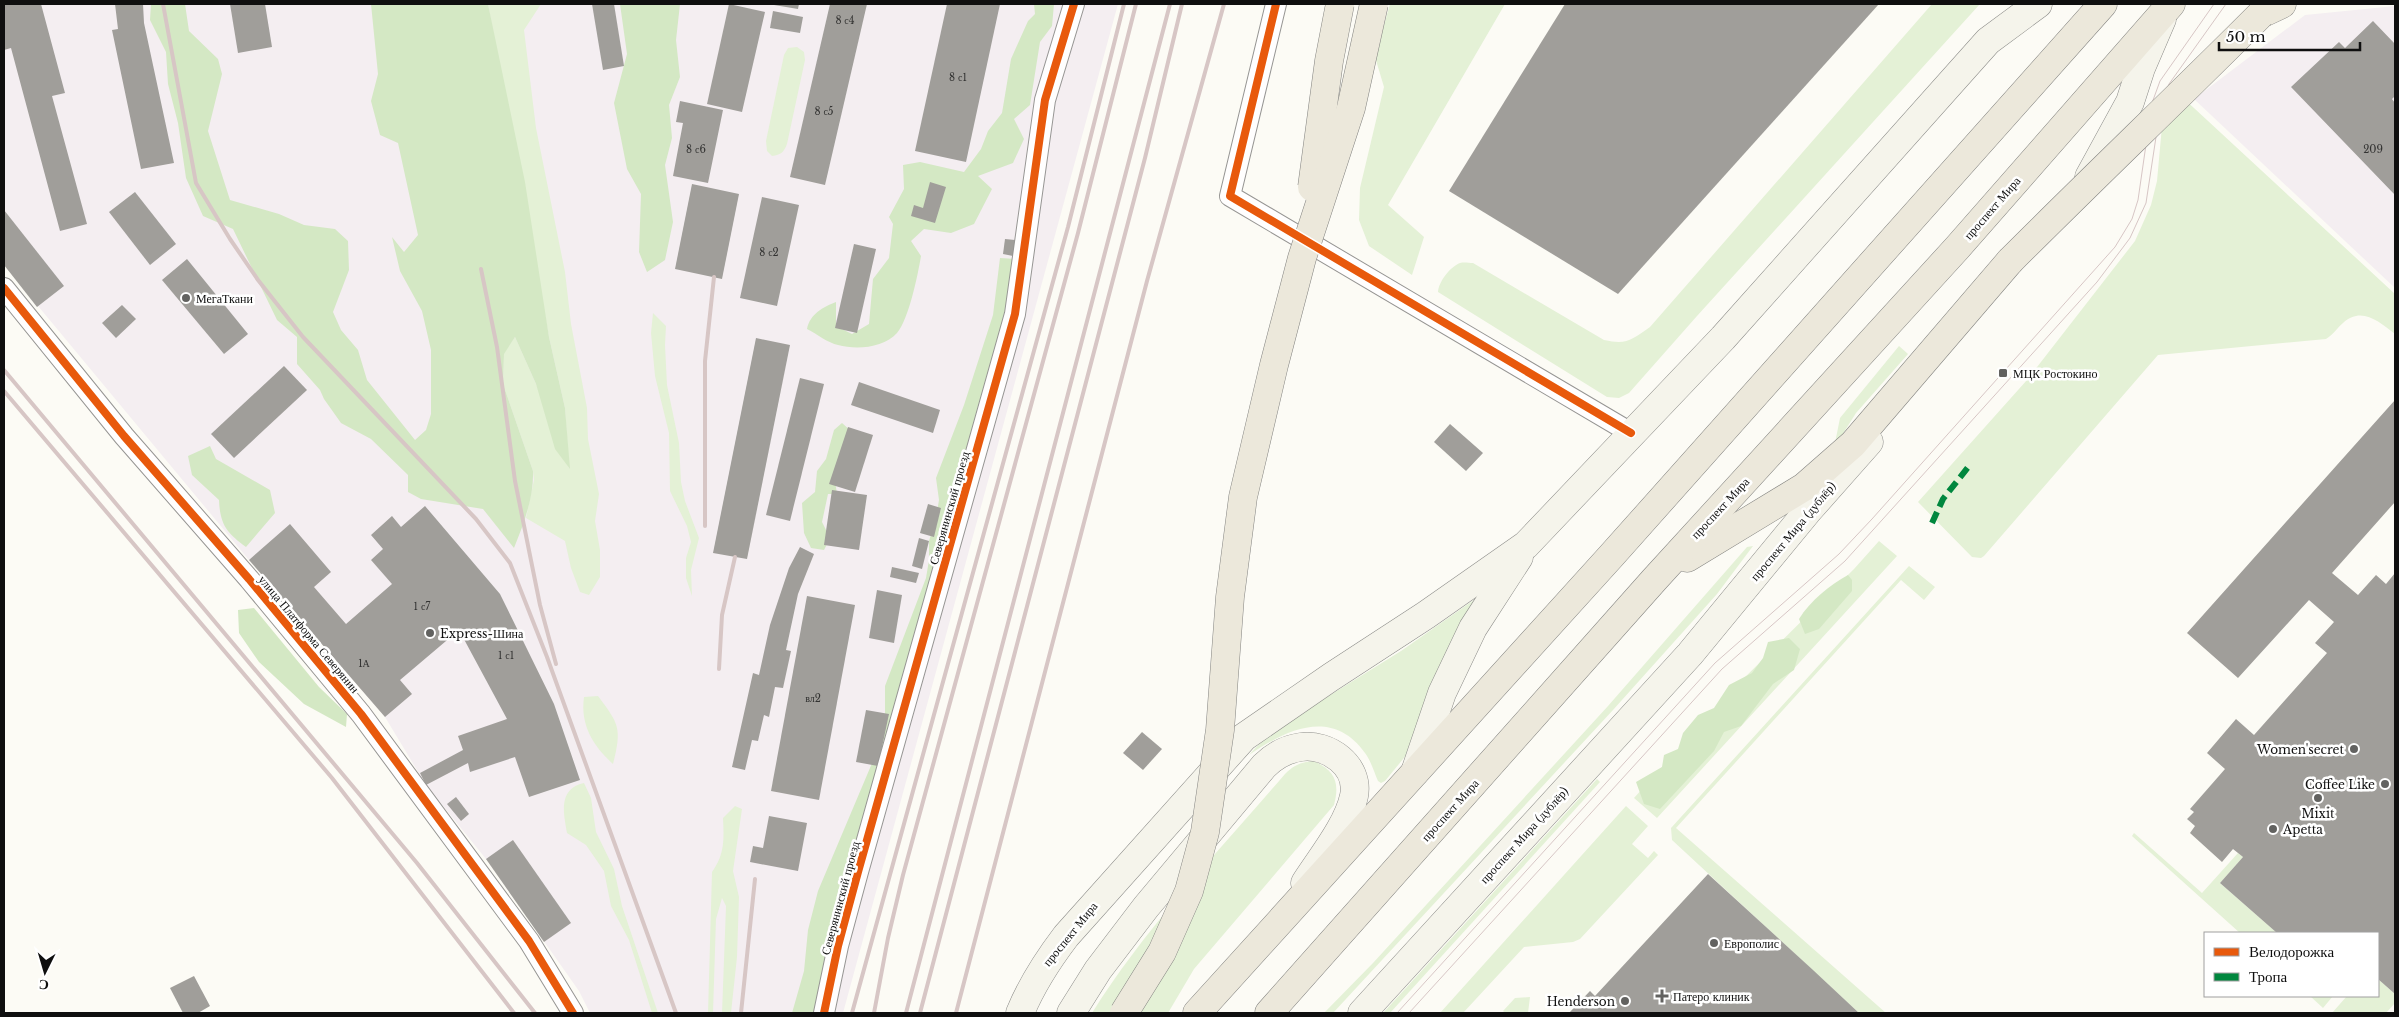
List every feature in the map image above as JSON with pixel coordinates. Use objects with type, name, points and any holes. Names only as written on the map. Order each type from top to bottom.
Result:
[{"type":"main road","points":[[1302,258],[1329,61],[1340,4]]},
{"type":"main road","points":[[1124,1013],[1162,952],[1189,891],[1205,832],[1220,730],[1230,597],[1244,497],[1274,365],[1302,258],[1351,108],[1374,4]]},
{"type":"main road","name":"проспект Мира","points":[[1020,1013],[1042,968],[1066,936],[1244,737],[1426,615],[1526,545],[1590,481],[1631,433],[1730,331],[1988,41],[2038,4]]},
{"type":"main road","name":"проспект Мира","points":[[1198,1013],[1612,554],[2103,4]]},
{"type":"main road","name":"проспект Мира","points":[[1269,1013],[1654,580],[1918,291],[2168,7]]},
{"type":"main road","name":"проспект Мира (дублёр)","points":[[1362,1013],[1729,608],[1807,512],[2008,285],[2064,218],[2095,169],[2130,102],[2140,68],[2168,7]]},
{"type":"main road","points":[[1729,608],[1853,444],[2010,261],[2122,148],[2187,89],[2271,7]]},
{"type":"main road","points":[[1654,580],[1804,487],[1853,444]]},
{"type":"main road","name":"проспект Мира","points":[[1415,772],[1442,693],[1469,636],[1526,545]]},
{"type":"main road","points":[[1071,1013],[1098,970],[1146,907],[1264,766],[1274,757],[1289,749],[1318,747],[1328,750],[1351,771],[1354,782],[1354,794],[1350,810],[1340,828],[1282,919]]},
{"type":"street","name":"Северянинский проезд","points":[[824,1013],[838,946],[1015,314],[1045,100],[1074,4]]},
{"type":"street","points":[[1276,4],[1230,196],[1631,433]]},
{"type":"street","points":[[1988,41],[2017,4]]},
{"type":"street","name":"улица Платформа Северянин","points":[[4,288],[124,436],[248,579],[361,714],[529,941],[573,1013]]},
{"type":"shaded area","points":[[4,4],[1118,4],[843,1013],[590,1013],[579,991],[486,859],[426,785],[385,717],[249,560],[4,265]]},
{"type":"shaded area","points":[[2395,6],[2395,288],[2194,99],[2305,15]]},
{"type":"green space","points":[[151,4],[185,4],[189,31],[218,59],[222,74],[208,131],[230,200],[279,214],[304,225],[335,229],[348,241],[349,270],[333,312],[341,330],[358,350],[367,380],[415,440],[426,430],[431,414],[431,350],[422,311],[400,271],[392,237],[404,252],[418,235],[398,143],[380,135],[371,101],[378,74],[371,4],[488,4],[525,182],[549,337],[565,408],[570,469],[555,449],[536,384],[515,337],[504,354],[503,384],[533,471],[533,481],[525,520],[514,548],[483,509],[421,499],[408,492],[408,475],[371,439],[341,423],[320,390],[297,364],[297,337],[277,320],[233,229],[203,216],[186,178],[178,123],[168,84],[166,52],[150,20]]},
{"type":"green space","points":[[488,4],[541,4],[524,30],[536,128],[565,272],[571,324],[587,408],[588,439],[599,494],[595,521],[600,550],[600,577],[589,595],[580,592],[571,568],[565,541],[526,518],[534,480],[533,471],[503,384],[504,353],[515,337],[536,384],[569,468],[565,408],[549,337]]},
{"type":"green space","points":[[620,4],[680,4],[676,40],[680,77],[669,105],[672,138],[665,165],[673,222],[665,260],[647,272],[639,252],[641,194],[627,169],[614,103],[627,54]]},
{"type":"green space","points":[[1034,4],[1054,4],[1052,26],[1040,42],[1030,105],[1014,119],[1024,139],[1013,163],[978,176],[992,189],[974,224],[951,233],[924,229],[911,241],[921,256],[918,274],[905,318],[897,333],[885,342],[861,347],[845,347],[834,344],[807,329],[814,315],[826,306],[836,302],[836,326],[852,334],[869,324],[873,279],[889,258],[893,224],[889,217],[904,189],[903,165],[920,162],[964,172],[981,149],[988,131],[1002,113],[1011,59],[1028,21],[1035,14]]},
{"type":"green space","points":[[1390,4],[1505,4],[1388,205],[1424,237],[1412,275],[1369,246],[1359,220],[1360,188],[1384,87],[1375,57]]},
{"type":"green space","points":[[1932,4],[1980,4],[1629,393],[1619,398],[1607,397],[1438,292],[1443,279],[1452,268],[1460,263],[1473,263],[1604,340],[1624,342],[1633,338],[1650,327]]},
{"type":"green space","points":[[797,47],[804,52],[805,60],[787,144],[782,153],[772,156],[767,151],[766,141],[784,55],[788,48]]},
{"type":"green space","points":[[2181,96],[2395,294],[2395,334],[2377,321],[2364,316],[2357,316],[2343,323],[2326,339],[2158,355],[1984,556],[1981,558],[1972,557],[1918,502],[2027,380],[2135,241],[2151,205],[2157,181],[2162,126]]},
{"type":"green space","points":[[1028,251],[861,839],[844,874],[834,945],[820,1013],[792,1013],[804,971],[808,930],[818,891],[878,749],[885,713],[885,686],[926,578],[929,560],[929,541],[939,500],[936,478],[964,405],[993,315],[1000,258],[1016,259]]},
{"type":"green space","points":[[653,313],[666,326],[667,385],[679,443],[681,482],[685,501],[699,538],[691,570],[692,596],[686,578],[686,558],[691,542],[687,526],[670,491],[669,433],[655,376],[651,333]]},
{"type":"green space","points":[[1899,346],[1908,354],[1856,413],[1834,448],[1840,418]]},
{"type":"green space","points":[[842,423],[851,431],[834,474],[837,494],[828,494],[822,522],[830,538],[824,550],[811,548],[804,533],[802,503],[815,492],[817,471],[826,459],[834,430]]},
{"type":"green space","points":[[210,446],[216,459],[270,490],[275,513],[246,547],[229,533],[226,528],[221,516],[219,500],[192,475],[188,456]]},
{"type":"green space","points":[[1879,541],[1897,556],[1657,818],[1634,798],[1731,691],[1854,569]]},
{"type":"green space","points":[[1753,546],[1717,594],[1613,710],[1333,1013],[1324,1013],[1373,963],[1608,706],[1747,547]]},
{"type":"green space","points":[[1909,566],[1935,587],[1924,600],[1901,580],[1676,828],[1886,1013],[1859,1013],[1672,840],[1671,828]]},
{"type":"green space","points":[[1848,575],[1852,580],[1852,591],[1819,629],[1805,634],[1799,619],[1804,612],[1821,594]]},
{"type":"green space","points":[[1481,595],[1408,753],[1385,781],[1381,783],[1378,781],[1367,756],[1352,739],[1338,730],[1324,727],[1308,727],[1293,731],[1249,755],[1269,733],[1401,651]]},
{"type":"green space","points":[[254,608],[319,687],[347,714],[346,727],[304,704],[259,662],[239,633],[238,610]]},
{"type":"green space","points":[[1789,638],[1800,649],[1794,670],[1773,684],[1741,726],[1724,732],[1714,751],[1660,809],[1644,804],[1636,782],[1662,767],[1664,755],[1678,749],[1683,733],[1698,715],[1714,708],[1729,685],[1752,673],[1763,658],[1768,642]]},
{"type":"green space","points":[[598,696],[617,727],[618,734],[613,764],[594,742],[584,717],[584,697]]},
{"type":"green space","points":[[1314,761],[1327,769],[1334,778],[1336,797],[1334,805],[1194,969],[1168,1013],[1092,1013],[1113,981],[1159,920],[1285,774],[1298,764]]},
{"type":"green space","points":[[1597,779],[1600,782],[1390,1013],[1383,1013]]},
{"type":"green space","points":[[584,783],[591,798],[596,832],[614,869],[622,906],[658,1013],[652,1013],[629,940],[611,906],[604,871],[586,845],[567,833],[564,810],[566,796],[575,786]]},
{"type":"green space","points":[[735,806],[742,809],[733,871],[739,897],[737,957],[731,1013],[722,1013],[726,906],[722,898],[716,919],[713,1013],[708,1013],[712,872],[721,853],[723,818]]},
{"type":"green space","points":[[1626,806],[1648,826],[1632,844],[1648,858],[1654,851],[1658,855],[1580,939],[1573,942],[1524,947],[1463,1013],[1440,1013]]},
{"type":"green space","points":[[2134,833],[2202,893],[2238,853],[2243,857],[2220,883],[2276,932],[2239,932],[2132,836]]},
{"type":"green space","points":[[2379,980],[2395,994],[2395,1003],[2386,1013],[2332,1013],[2346,997],[2379,997]]},
{"type":"green space","points":[[1530,997],[1528,1013],[1505,1013],[1503,1011],[1515,998]]},
{"type":"green space","points":[[2311,997],[2332,997],[2323,1008]]},
{"type":"building","points":[[4,4],[41,4],[65,93],[52,96],[87,224],[60,231],[11,48],[4,50]]},
{"type":"building","points":[[115,4],[143,4],[144,23],[174,163],[141,169],[112,30],[118,29]]},
{"type":"building","points":[[230,4],[265,4],[272,47],[238,53]]},
{"type":"building","points":[[592,4],[614,4],[624,66],[603,70]]},
{"type":"building","points":[[729,4],[765,12],[742,112],[707,104]]},
{"type":"building","points":[[768,4],[799,4],[798,9]]},
{"type":"building","points":[[830,4],[867,4],[825,185],[790,177]]},
{"type":"building","points":[[947,4],[1000,4],[966,162],[915,151]]},
{"type":"building","points":[[1565,4],[1879,4],[1618,294],[1449,191]]},
{"type":"building","points":[[773,11],[803,17],[800,33],[770,28]]},
{"type":"building","points":[[2373,21],[2395,44],[2395,96],[2392,99],[2395,103],[2395,195],[2291,87],[2339,42],[2345,48]]},
{"type":"building","points":[[680,101],[723,110],[708,183],[673,176],[683,123],[676,122]]},
{"type":"building","points":[[930,182],[946,187],[935,223],[911,216],[914,205],[923,208]]},
{"type":"building","points":[[692,184],[739,194],[722,279],[675,269]]},
{"type":"building","points":[[135,192],[176,244],[150,265],[109,212]]},
{"type":"building","points":[[762,197],[799,205],[777,306],[740,298]]},
{"type":"building","points":[[4,210],[64,286],[37,307],[4,265]]},
{"type":"building","points":[[1005,239],[1015,240],[1013,256],[1003,254]]},
{"type":"building","points":[[854,244],[876,249],[857,333],[835,328]]},
{"type":"building","points":[[187,259],[248,334],[224,354],[162,280]]},
{"type":"building","points":[[122,305],[136,319],[116,338],[102,323]]},
{"type":"building","points":[[756,338],[790,345],[747,559],[713,553]]},
{"type":"building","points":[[284,366],[307,390],[234,458],[211,434]]},
{"type":"building","points":[[800,378],[824,384],[790,521],[766,515]]},
{"type":"building","points":[[859,382],[940,410],[933,433],[851,405]]},
{"type":"building","points":[[2395,400],[2395,502],[2332,573],[2358,595],[2376,575],[2386,584],[2395,573],[2395,994],[2379,980],[2379,932],[2276,932],[2220,883],[2243,857],[2233,849],[2222,862],[2190,833],[2195,826],[2187,819],[2194,812],[2190,809],[2225,769],[2207,753],[2236,719],[2254,735],[2327,653],[2315,643],[2334,622],[2309,600],[2238,678],[2187,633]]},
{"type":"building","points":[[1450,424],[1483,453],[1466,471],[1434,442]]},
{"type":"building","points":[[848,427],[873,435],[855,492],[829,484]]},
{"type":"building","points":[[832,490],[867,495],[859,550],[824,545]]},
{"type":"building","points":[[928,504],[941,508],[934,537],[920,533]]},
{"type":"building","points":[[425,506],[500,594],[554,704],[580,780],[529,797],[515,757],[470,772],[468,763],[426,785],[420,773],[463,750],[458,736],[507,719],[459,630],[400,680],[412,694],[385,717],[249,560],[290,524],[331,572],[314,587],[346,624],[392,584],[371,560],[383,549],[371,535],[392,516],[401,527]]},
{"type":"building","points":[[919,538],[929,541],[922,569],[912,566]]},
{"type":"building","points":[[800,547],[814,554],[798,594],[786,650],[791,651],[783,688],[775,687],[769,717],[764,715],[758,741],[752,740],[745,770],[732,767],[753,673],[759,675],[770,625],[789,568]]},
{"type":"building","points":[[892,567],[919,573],[916,583],[890,577]]},
{"type":"building","points":[[877,590],[902,595],[894,643],[869,638]]},
{"type":"building","points":[[807,596],[855,605],[819,800],[771,791]]},
{"type":"building","points":[[866,710],[889,714],[878,766],[856,762]]},
{"type":"building","points":[[1142,732],[1162,749],[1143,770],[1123,753]]},
{"type":"building","points":[[456,797],[469,814],[461,821],[447,804]]},
{"type":"building","points":[[769,816],[807,823],[798,871],[750,862],[753,846],[763,848]]},
{"type":"building","points":[[513,840],[571,923],[544,942],[486,859]]},
{"type":"building","name":"Европолис","points":[[1708,874],[1859,1013],[1569,1013],[1590,991],[1595,996]]},
{"type":"building","points":[[194,976],[210,1006],[198,1013],[183,1013],[170,988]]},
{"type":"tram line","points":[[1397,1013],[1715,663],[1839,554],[1872,519],[2115,247],[2132,219],[2138,200],[2152,103],[2160,81],[2214,4]]},
{"type":"tram line","points":[[1409,1013],[1722,669],[1845,561],[2097,282],[2130,238],[2146,203],[2161,104],[2169,84],[2226,4]]},
{"type":"railway","points":[[163,4],[196,183],[230,239],[258,280],[303,337],[476,519],[510,563],[547,657],[676,1013]]},
{"type":"railway","points":[[852,1013],[1068,227],[1124,4]]},
{"type":"railway","points":[[874,1013],[888,938],[903,875],[1078,233],[1136,4]]},
{"type":"railway","points":[[906,1013],[1170,4]]},
{"type":"railway","points":[[920,1013],[1145,158],[1182,4]]},
{"type":"railway","points":[[956,1013],[1147,281],[1224,4]]},
{"type":"railway","points":[[481,269],[497,347],[515,481],[540,605],[556,664]]},
{"type":"railway","points":[[705,526],[705,361],[714,277]]},
{"type":"railway","points":[[4,370],[417,863],[535,1013]]},
{"type":"railway","points":[[4,391],[332,778],[514,1013]]},
{"type":"railway","points":[[719,669],[722,615],[735,557]]},
{"type":"railway","points":[[741,1013],[755,879]]},
{"type":"marked path","points":[[1932,523],[1943,499],[1969,466]]},
{"type":"cycle path","points":[[824,1013],[838,946],[858,872],[1015,314],[1045,100],[1074,4]]},
{"type":"cycle path","points":[[1276,4],[1230,196],[1631,433]]},
{"type":"cycle path","points":[[4,288],[124,436],[249,579],[361,714],[529,941],[573,1013]]},
{"type":"place","name":"МегаТкани","points":[[186,298]]},
{"type":"place","name":"МЦК Ростокино","points":[[2003,373]]},
{"type":"place","name":"Express-Шина","points":[[430,633]]},
{"type":"place","name":"Women'secret","points":[[2354,749]]},
{"type":"place","name":"Coffee Like","points":[[2385,784]]},
{"type":"place","name":"Mixit","points":[[2318,798]]},
{"type":"place","name":"Apetta","points":[[2273,829]]},
{"type":"place","name":"Европолис","points":[[1714,943]]},
{"type":"place","name":"Патеро клиник","points":[[1662,996]]},
{"type":"place","name":"Henderson","points":[[1625,1001]]}]
